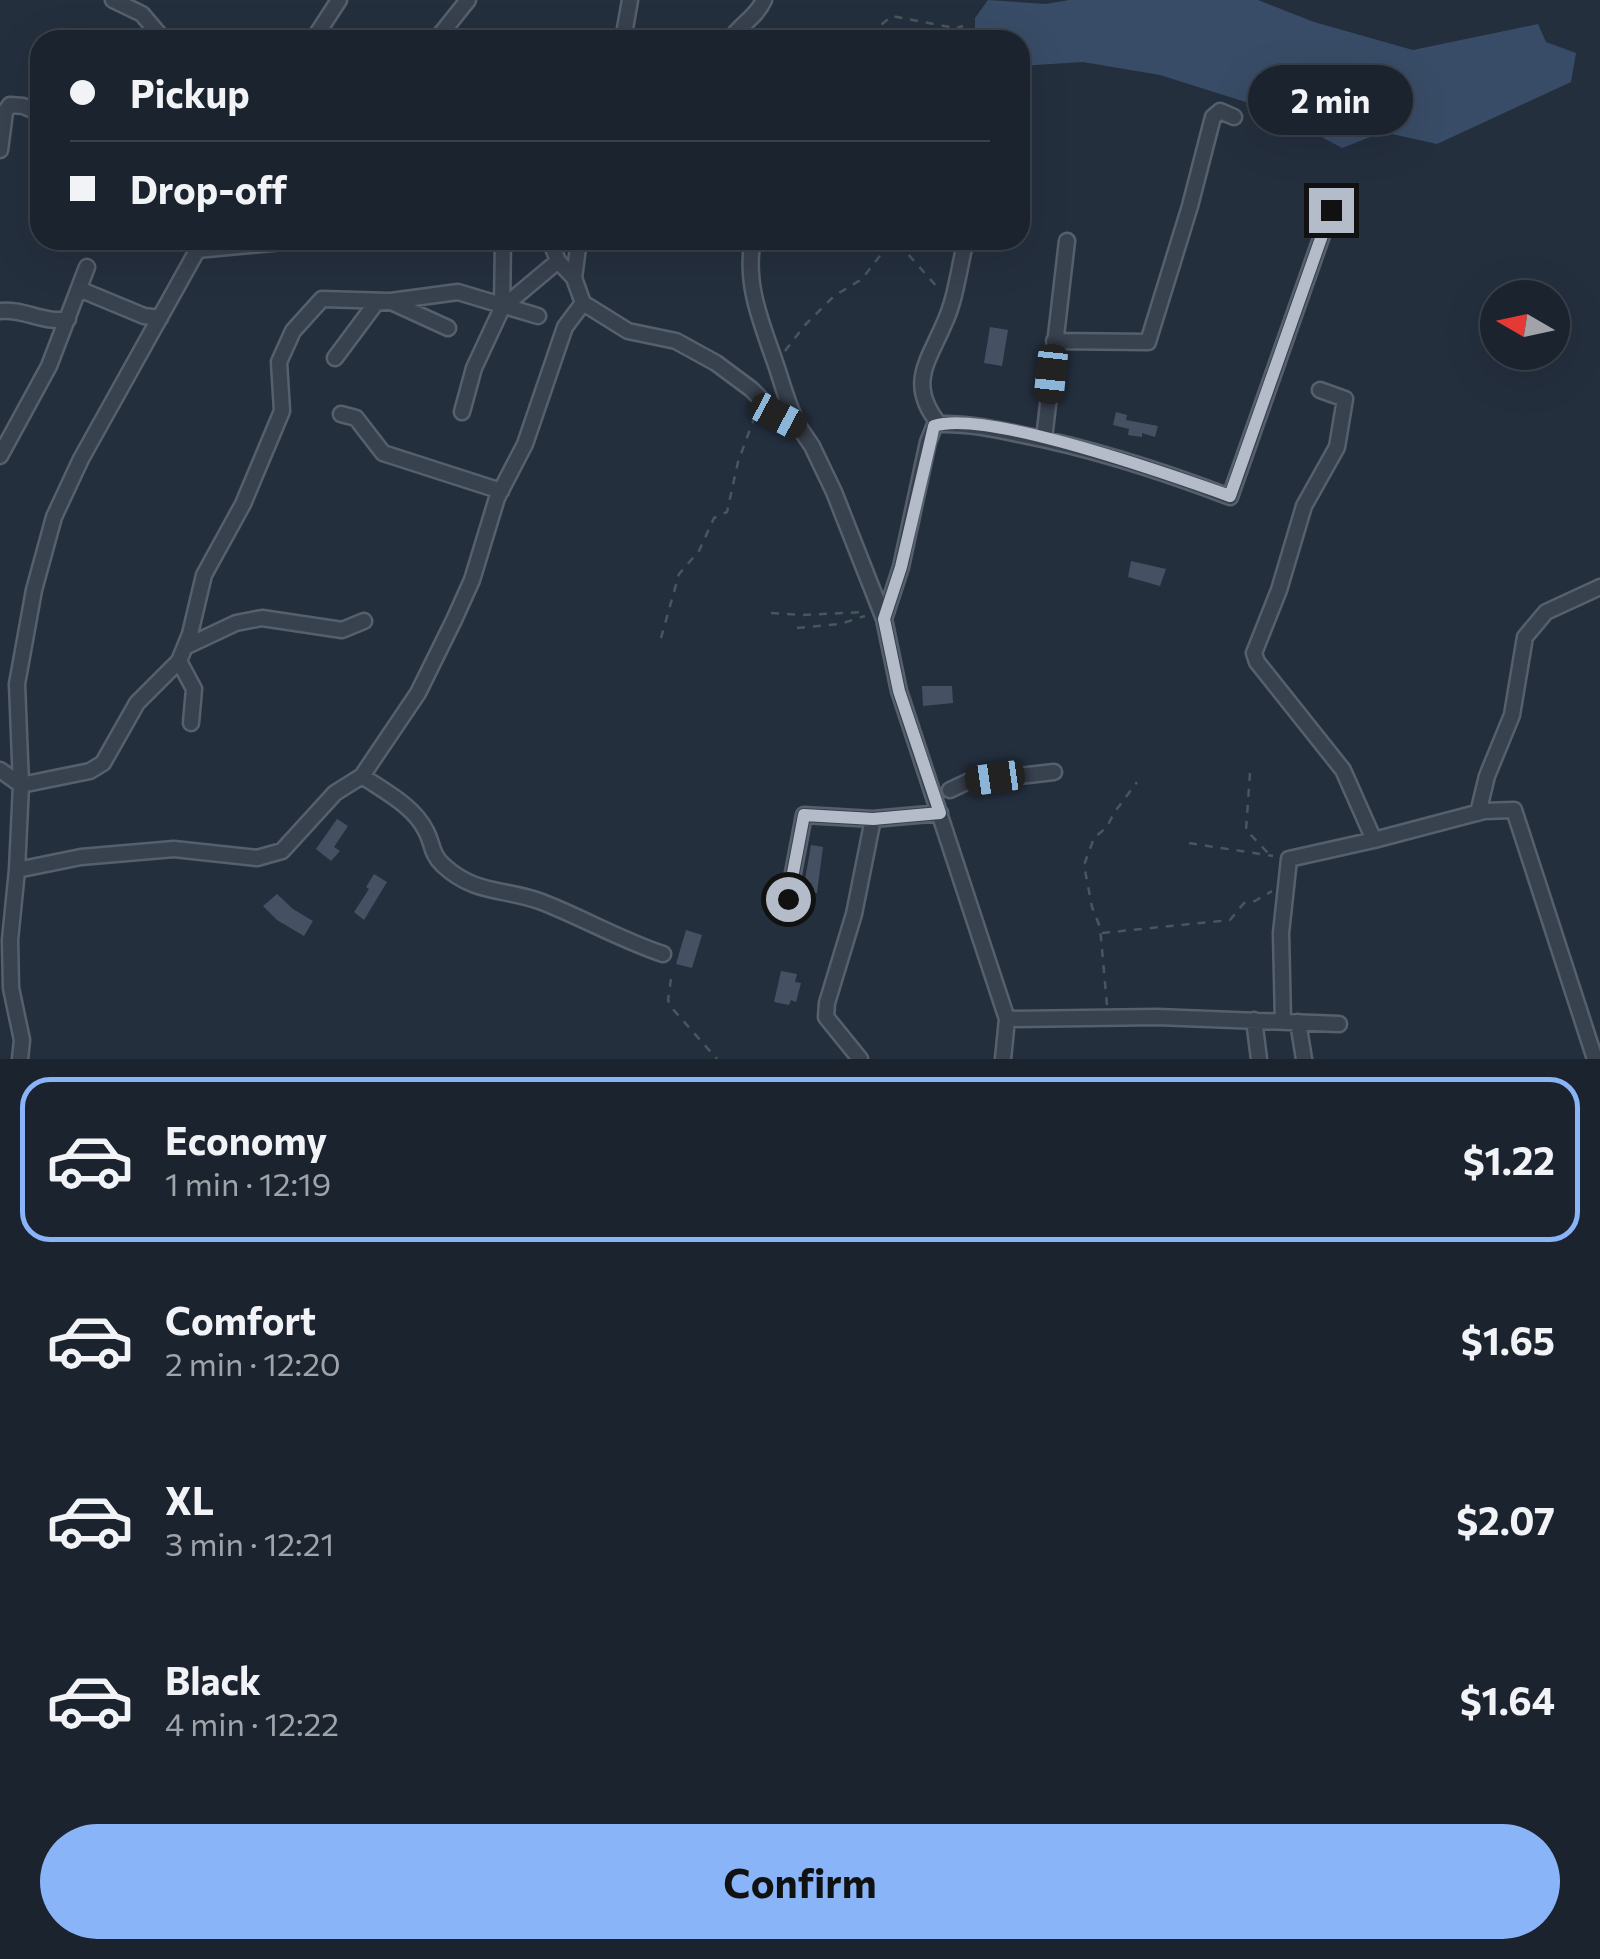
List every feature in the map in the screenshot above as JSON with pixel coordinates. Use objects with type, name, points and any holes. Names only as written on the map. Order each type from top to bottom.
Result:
[{"type":"street","points":[[113,0],[142,14],[156,30]]},
{"type":"street","points":[[320,30],[339,0]]},
{"type":"street","points":[[444,30],[468,0]]},
{"type":"street","points":[[625,30],[630,0]]},
{"type":"street","points":[[736,30],[755,18],[764,0]]},
{"type":"street","points":[[0,150],[5,112],[10,105],[30,109]]},
{"type":"street","points":[[1054,341],[1148,342],[1213,117],[1220,111],[1234,118]]},
{"type":"street","points":[[882,615],[901,567],[928,442],[938,424],[985,427],[1044,440],[1173,475],[1230,496],[1331,210]]},
{"type":"street","points":[[1044,440],[1067,242]]},
{"type":"street","points":[[20,1059],[22,1040],[11,988],[7,905],[18,870],[18,684],[47,540],[97,427],[197,250]]},
{"type":"street","points":[[462,412],[474,368],[502,308],[503,250]]},
{"type":"street","points":[[554,250],[558,261],[574,278],[583,304],[628,331],[676,341],[716,362],[778,416],[799,427]]},
{"type":"street","points":[[574,278],[578,250]]},
{"type":"street","points":[[751,250],[749,260],[761,328],[787,404],[834,492],[882,615],[899,691],[1007,1019],[1004,1059]]},
{"type":"street","points":[[938,424],[927,402],[921,372],[945,323],[963,250]]},
{"type":"street","points":[[502,308],[558,261]]},
{"type":"street","points":[[0,456],[48,366],[87,267]]},
{"type":"street","points":[[79,289],[144,316],[160,318]]},
{"type":"street","points":[[335,358],[376,303],[458,292],[538,316]]},
{"type":"street","points":[[191,723],[194,689],[182,654],[204,574],[243,504],[282,412],[279,362],[293,331],[322,299],[389,302],[448,328]]},
{"type":"street","points":[[18,870],[80,857],[174,849],[257,858],[282,851],[335,793],[362,776],[418,692],[472,580],[501,491],[525,444],[565,328],[583,304]]},
{"type":"street","points":[[0,312],[9,310],[56,322],[68,319]]},
{"type":"street","points":[[1320,390],[1345,399],[1336,448],[1304,506],[1279,590],[1254,653],[1342,770],[1374,840]]},
{"type":"street","points":[[341,414],[356,418],[383,452],[501,491]]},
{"type":"street","points":[[1478,813],[1487,776],[1512,715],[1525,636],[1546,612],[1600,587]]},
{"type":"street","points":[[0,770],[21,785],[90,772],[104,763],[137,703],[182,654],[236,623],[262,618],[342,630],[364,620]]},
{"type":"street","points":[[933,793],[967,782],[1054,772]]},
{"type":"street","points":[[362,776],[401,802],[426,830],[431,850],[441,864],[465,881],[483,890],[532,898],[663,954]]},
{"type":"street","points":[[939,811],[950,790]]},
{"type":"street","points":[[1304,1059],[1290,1022],[1281,933],[1289,859],[1508,809],[1514,810],[1519,820],[1594,1059]]},
{"type":"street","points":[[788,899],[804,815],[873,819],[939,811]]},
{"type":"street","points":[[860,1059],[826,1017],[854,914],[873,819]]},
{"type":"street","points":[[1007,1019],[1108,1017],[1339,1024]]},
{"type":"street","points":[[1254,1020],[1259,1059]]},
{"type":"path","points":[[880,30],[881,24],[892,16],[954,28],[963,26]]},
{"type":"path","points":[[775,361],[834,296],[862,280],[884,250]]},
{"type":"path","points":[[904,250],[950,302]]},
{"type":"path","points":[[661,638],[678,574],[700,551],[714,518],[727,512],[738,462],[762,402]]},
{"type":"path","points":[[771,613],[882,615]]},
{"type":"path","points":[[797,628],[882,615]]},
{"type":"path","points":[[1250,772],[1246,830],[1270,855]]},
{"type":"path","points":[[1108,1017],[1101,933],[1084,866],[1094,838],[1107,827],[1137,782]]},
{"type":"path","points":[[1189,844],[1289,859]]},
{"type":"path","points":[[1101,933],[1144,932],[1230,920],[1244,902],[1255,901],[1287,882]]},
{"type":"path","points":[[671,980],[671,1007],[717,1059]]},
{"type":"water","points":[[988,0],[1046,4],[1069,0],[1258,0],[1314,22],[1413,50],[1538,24],[1546,42],[1576,53],[1571,82],[1437,144],[1383,132],[1342,148],[1274,111],[1160,75],[1083,62],[1030,65],[1030,30],[975,30],[975,18]]},
{"type":"building","points":[[990,327],[1008,330],[1002,366],[984,363]]},
{"type":"building","points":[[1116,412],[1127,415],[1126,420],[1158,426],[1155,437],[1142,433],[1142,437],[1128,435],[1129,429],[1113,425]]},
{"type":"building","points":[[1131,561],[1166,569],[1160,586],[1128,577]]},
{"type":"building","points":[[922,686],[952,686],[953,703],[923,706]]},
{"type":"building","points":[[337,819],[348,826],[334,847],[340,851],[331,861],[316,849]]},
{"type":"building","points":[[811,845],[823,847],[817,893],[803,891]]},
{"type":"building","points":[[374,874],[387,882],[364,920],[354,912]]},
{"type":"building","points":[[277,894],[313,921],[304,936],[277,920],[263,906]]},
{"type":"building","points":[[686,930],[702,935],[692,968],[676,964]]},
{"type":"building","points":[[781,971],[797,974],[795,982],[801,983],[796,1002],[791,1000],[789,1005],[774,1002]]},
{"type":"route","points":[[788,899],[804,815],[873,819],[940,813],[899,691],[884,629],[934,426],[985,427],[1036,437],[1173,475],[1230,496],[1331,210]]}]
